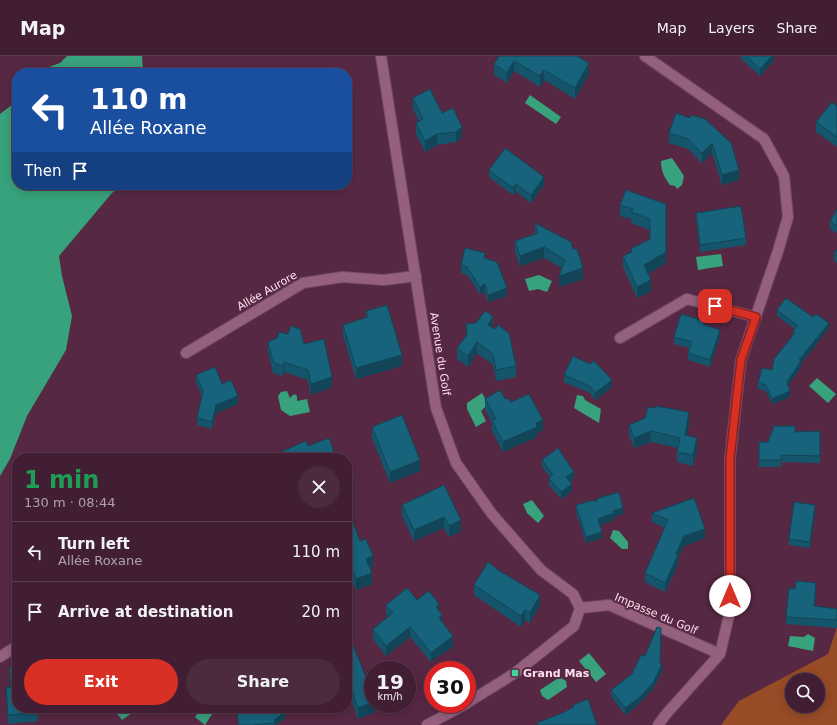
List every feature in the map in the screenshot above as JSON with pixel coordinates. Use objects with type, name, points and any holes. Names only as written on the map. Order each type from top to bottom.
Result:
[{"type":"street","name":"Avenue du Golf","points":[[381,56],[436,408],[456,463],[492,514],[541,570],[573,594],[580,608]]},
{"type":"street","points":[[645,56],[764,139],[784,176],[788,217],[741,360],[730,458],[730,611],[720,654],[658,725]]},
{"type":"street","name":"Allée Aurore","points":[[186,353],[303,283],[342,277],[384,280],[416,276]]},
{"type":"street","points":[[620,338],[687,299],[756,317]]},
{"type":"street","name":"Impasse du Golf","points":[[580,608],[609,605],[720,654]]},
{"type":"street","points":[[476,698],[515,673],[574,626],[580,608]]},
{"type":"street","points":[[0,657],[12,649]]},
{"type":"street","points":[[426,725],[449,713]]},
{"type":"shaded area","points":[[67,56],[142,56],[143,68],[46,68],[60,63]]},
{"type":"shaded area","points":[[530,95],[561,117],[556,124],[525,103]]},
{"type":"shaded area","points":[[12,105],[12,190],[116,190],[59,256],[62,276],[72,316],[66,350],[27,416],[10,459],[0,476],[0,114]]},
{"type":"shaded area","points":[[672,158],[684,176],[682,185],[677,189],[675,186],[670,185],[662,171],[661,161]]},
{"type":"shaded area","points":[[721,254],[723,266],[698,270],[696,257]]},
{"type":"shaded area","points":[[539,275],[552,281],[547,292],[538,289],[529,291],[525,279]]},
{"type":"shaded area","points":[[817,378],[836,394],[828,403],[809,386]]},
{"type":"shaded area","points":[[287,391],[290,398],[294,394],[297,396],[297,401],[307,399],[310,412],[290,416],[281,410],[278,396],[281,392]]},
{"type":"shaded area","points":[[482,393],[488,404],[481,411],[486,421],[476,427],[467,409],[467,403]]},
{"type":"shaded area","points":[[577,395],[583,396],[585,400],[601,409],[599,423],[574,408]]},
{"type":"shaded area","points":[[532,500],[544,516],[538,523],[527,513],[523,504]]},
{"type":"shaded area","points":[[613,530],[619,531],[628,542],[628,549],[622,549],[610,538]]},
{"type":"shaded area","points":[[837,627],[837,725],[721,725],[739,701],[785,677],[785,713],[825,713],[825,673],[792,673],[828,654]]},
{"type":"shaded area","points":[[808,634],[815,638],[813,651],[788,646],[790,636],[804,637]]},
{"type":"shaded area","points":[[589,653],[606,674],[596,682],[579,661]]},
{"type":"shaded area","points":[[560,677],[566,681],[567,687],[548,700],[542,696],[540,690]]},
{"type":"shaded area","points":[[117,713],[132,713],[122,720]]},
{"type":"shaded area","points":[[198,713],[213,713],[205,725],[195,717]]},
{"type":"building","points":[[499,56],[577,56],[589,63],[575,88],[544,70],[540,76],[514,61],[507,73],[494,64]]},
{"type":"building","points":[[746,56],[772,56],[760,69]]},
{"type":"building","points":[[430,89],[442,113],[453,108],[462,127],[456,132],[437,134],[425,141],[416,123],[423,119],[413,98]]},
{"type":"building","points":[[832,102],[837,106],[837,137],[816,122]]},
{"type":"building","points":[[676,113],[690,118],[691,115],[705,119],[704,118],[731,143],[739,170],[722,175],[712,143],[702,153],[688,139],[669,133]]},
{"type":"building","points":[[505,148],[544,177],[531,195],[516,184],[513,188],[489,170]]},
{"type":"building","points":[[626,190],[666,204],[666,252],[644,265],[651,280],[637,287],[623,256],[632,252],[631,249],[650,239],[650,219],[631,212],[633,209],[620,205]]},
{"type":"building","points":[[741,206],[746,238],[700,245],[696,213]]},
{"type":"building","points":[[837,209],[837,226],[830,222]]},
{"type":"building","points":[[535,223],[571,242],[573,249],[577,249],[583,268],[559,276],[565,260],[544,247],[520,256],[515,241],[538,233]]},
{"type":"building","points":[[465,248],[485,253],[484,258],[497,262],[507,288],[488,295],[485,284],[480,287],[467,267],[461,265]]},
{"type":"building","points":[[837,249],[837,256],[834,254]]},
{"type":"building","points":[[786,298],[813,317],[816,314],[829,323],[799,360],[801,361],[787,382],[790,391],[772,399],[766,385],[758,383],[762,368],[772,370],[774,359],[795,333],[793,331],[798,326],[777,310]]},
{"type":"building","points":[[387,305],[402,355],[356,368],[343,325],[368,317],[366,311]]},
{"type":"building","points":[[485,311],[493,316],[488,325],[495,329],[498,325],[509,333],[516,366],[496,370],[493,354],[477,342],[468,356],[457,348],[467,335],[466,324],[476,323]]},
{"type":"building","points":[[681,314],[704,321],[703,324],[720,330],[710,360],[688,353],[692,342],[674,337]]},
{"type":"building","points":[[291,326],[300,329],[304,344],[324,339],[332,377],[311,384],[308,370],[284,362],[283,366],[273,362],[268,342],[277,338],[279,332],[288,334]]},
{"type":"building","points":[[573,356],[590,364],[594,361],[612,380],[595,393],[590,386],[564,375]]},
{"type":"building","points":[[215,367],[222,384],[231,380],[238,396],[216,405],[212,422],[197,418],[203,391],[196,375]]},
{"type":"building","points":[[500,390],[505,399],[508,398],[511,402],[529,394],[543,420],[536,423],[537,427],[503,442],[492,421],[496,419],[485,399]]},
{"type":"building","points":[[656,406],[689,412],[685,435],[697,438],[693,455],[677,452],[680,438],[651,431],[634,438],[629,425],[645,418],[648,407],[656,408]]},
{"type":"building","points":[[402,415],[420,460],[390,472],[372,427]]},
{"type":"building","points":[[774,426],[795,426],[795,432],[820,431],[820,456],[781,455],[781,460],[759,460],[759,442],[768,442]]},
{"type":"building","points":[[329,438],[334,453],[284,453],[283,451],[306,441],[308,446]]},
{"type":"building","points":[[558,448],[574,472],[566,477],[572,484],[561,492],[549,478],[553,475],[542,460]]},
{"type":"building","points":[[444,485],[461,520],[449,526],[444,517],[414,530],[402,505]]},
{"type":"building","points":[[619,492],[623,508],[613,511],[614,513],[598,519],[602,532],[586,537],[576,505],[594,500],[595,502],[599,498]]},
{"type":"building","points":[[694,498],[705,529],[684,536],[676,554],[678,555],[665,583],[645,573],[668,520],[652,513]]},
{"type":"building","points":[[794,502],[815,505],[810,542],[789,539]]},
{"type":"building","points":[[352,522],[360,541],[366,539],[373,556],[366,559],[372,573],[356,579],[352,570]]},
{"type":"building","points":[[488,562],[498,570],[540,595],[530,613],[525,610],[521,616],[474,585]]},
{"type":"building","points":[[796,581],[816,583],[814,606],[837,609],[837,620],[786,617],[789,588],[795,589]]},
{"type":"building","points":[[407,588],[417,600],[429,591],[439,604],[436,607],[442,615],[439,618],[453,636],[431,653],[410,627],[386,646],[373,629],[393,613],[386,605]]},
{"type":"building","points":[[657,627],[661,628],[660,663],[662,664],[653,683],[640,697],[625,708],[611,690],[632,674],[641,655],[645,656]]},
{"type":"building","points":[[352,642],[364,672],[364,706],[358,708],[352,691]]},
{"type":"building","points":[[9,667],[12,667],[12,713],[38,713],[8,715],[6,687],[11,687]]},
{"type":"building","points":[[588,699],[597,725],[538,725],[537,723],[562,713],[574,707],[573,705]]},
{"type":"building","points":[[237,713],[284,713],[274,720],[275,723],[239,725]]},
{"type":"place","name":"Grand Mas","points":[[515,673]]},
{"type":"route","points":[[715,306],[756,317],[741,360],[730,458],[730,596]]}]
